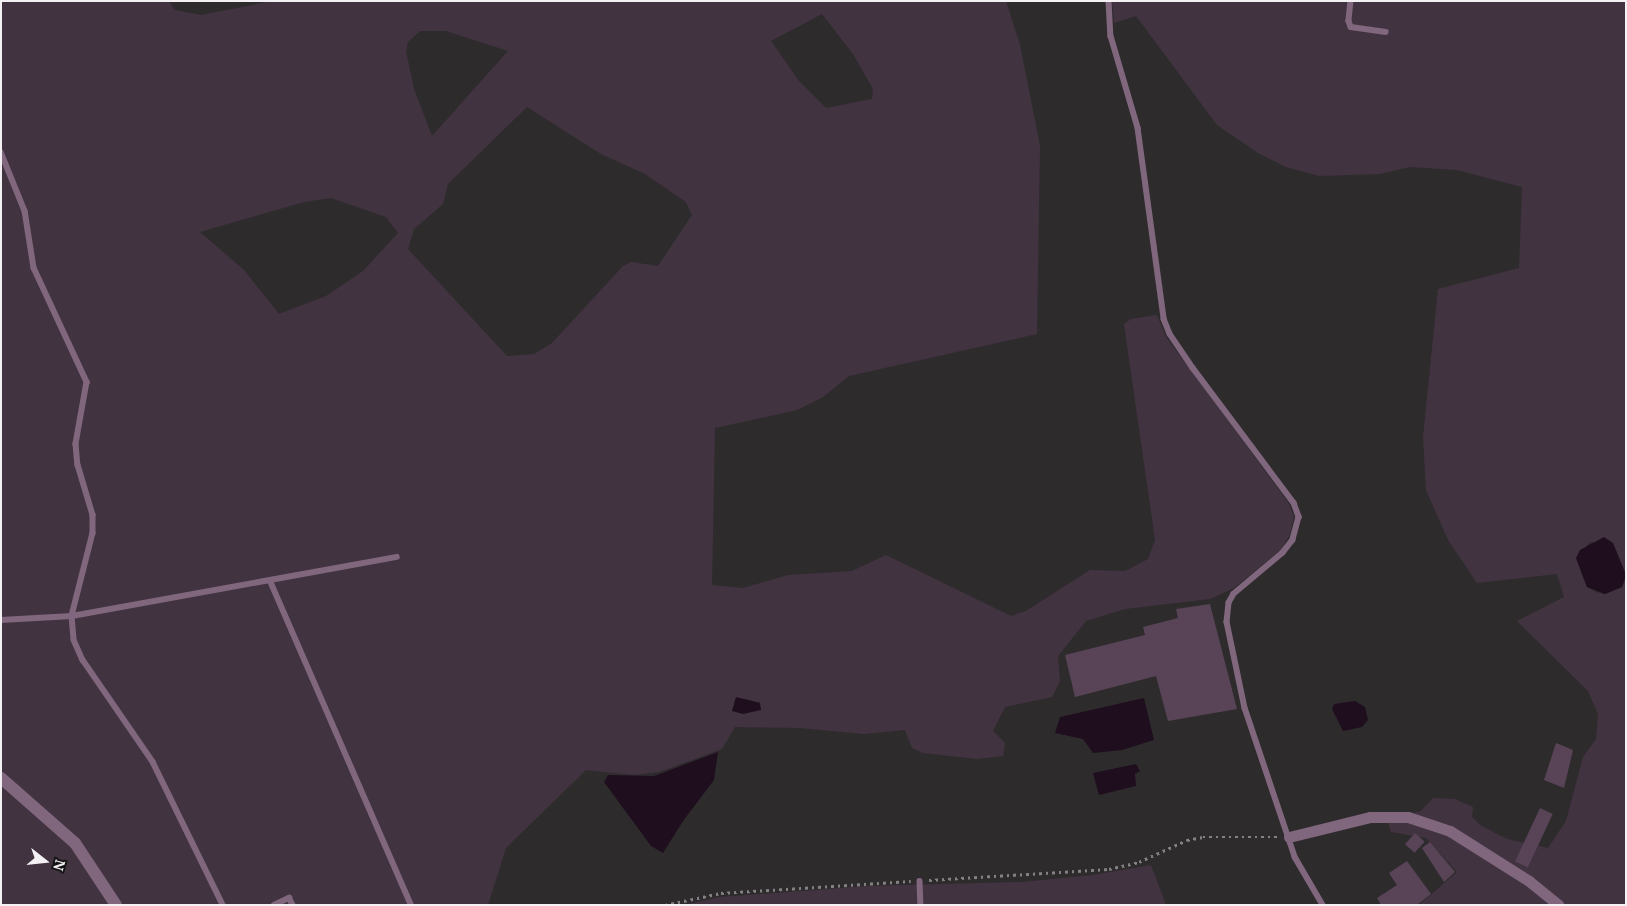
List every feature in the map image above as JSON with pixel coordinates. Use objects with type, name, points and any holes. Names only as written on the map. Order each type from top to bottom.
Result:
[{"type":"street","points":[[1,778],[75,843],[116,905]]},
{"type":"street","points":[[1289,838],[1370,817],[1408,817],[1450,831],[1529,881],[1559,905]]},
{"type":"lane","points":[[1109,1],[1111,36],[1138,128],[1164,319],[1188,361],[1294,503],[1299,517],[1293,540],[1283,553],[1234,594],[1229,602],[1227,622],[1245,708],[1289,838],[1302,872],[1323,905]]},
{"type":"lane","points":[[1351,1],[1348,21],[1351,27],[1386,32]]},
{"type":"lane","points":[[1,152],[24,211],[34,268],[88,382],[76,444],[78,465],[93,515],[93,533],[72,616],[74,640],[82,660],[153,762],[223,905]]},
{"type":"lane","points":[[1,620],[72,616],[397,557]]},
{"type":"lane","points":[[270,580],[411,905]]},
{"type":"lane","points":[[920,881],[921,905]]},
{"type":"lane","points":[[274,905],[289,898],[293,905]]},
{"type":"path","points":[[665,905],[739,892],[1109,868],[1139,862],[1187,840],[1203,837],[1289,838]]},
{"type":"shaded area","points":[[1,1],[169,1],[175,10],[201,15],[272,1],[1006,1],[1020,45],[1040,146],[1037,334],[849,376],[823,397],[797,410],[715,428],[712,585],[743,588],[788,575],[852,571],[886,555],[1011,616],[1026,611],[1090,570],[1125,571],[1148,559],[1155,540],[1124,324],[1131,319],[1157,315],[1166,337],[1288,502],[1294,516],[1290,534],[1281,550],[1234,588],[1210,599],[1125,609],[1086,621],[1058,656],[1060,681],[1052,697],[1005,707],[993,731],[1005,743],[1003,756],[977,759],[923,753],[912,748],[905,730],[864,734],[800,728],[735,727],[722,749],[659,772],[633,775],[586,770],[506,848],[488,905],[1,905]],"holes":[[[822,14],[853,54],[873,89],[872,99],[826,108],[799,81],[771,41]],[[420,31],[446,31],[508,51],[432,136],[414,89],[406,51],[408,42]],[[527,107],[601,154],[645,174],[686,202],[692,215],[658,266],[631,262],[623,266],[552,343],[534,354],[507,356],[408,249],[414,229],[443,204],[448,184]],[[331,198],[386,217],[398,233],[363,271],[326,296],[279,314],[244,270],[200,232],[304,202]],[[736,698],[760,703],[733,711]]]},
{"type":"shaded area","points":[[1112,1],[1626,1],[1626,575],[1613,543],[1590,542],[1576,558],[1587,587],[1596,592],[1605,594],[1622,587],[1626,580],[1626,905],[1419,905],[1457,872],[1426,838],[1391,832],[1387,820],[1421,811],[1433,798],[1455,799],[1473,807],[1472,817],[1480,825],[1507,839],[1548,848],[1566,821],[1583,757],[1596,739],[1598,714],[1588,691],[1517,621],[1564,597],[1557,574],[1477,583],[1448,540],[1426,490],[1423,437],[1438,289],[1519,268],[1522,187],[1457,170],[1410,167],[1380,174],[1319,176],[1286,167],[1258,153],[1217,125],[1136,16],[1114,23]]},
{"type":"shaded area","points":[[1604,537],[1613,543],[1626,575],[1622,587],[1605,594],[1587,587],[1576,558],[1580,550]]},
{"type":"shaded area","points":[[736,697],[760,703],[761,710],[743,714],[732,711]]},
{"type":"shaded area","points":[[1144,698],[1154,740],[1122,750],[1093,753],[1083,739],[1055,733],[1060,717]]},
{"type":"shaded area","points":[[1355,701],[1365,707],[1368,720],[1362,727],[1343,731],[1332,709],[1334,704]]},
{"type":"shaded area","points":[[718,752],[714,780],[683,821],[663,853],[651,846],[604,782],[608,775],[654,776]]},
{"type":"shaded area","points":[[1136,764],[1140,771],[1135,774],[1136,786],[1099,795],[1093,773]]},
{"type":"shaded area","points":[[1151,865],[1166,905],[684,905],[720,897],[868,886],[1022,882],[1093,875]]},
{"type":"building","points":[[1210,604],[1237,709],[1168,721],[1156,676],[1075,697],[1065,655],[1145,635],[1143,627],[1178,618],[1176,609]]},
{"type":"building","points":[[1556,743],[1573,750],[1564,788],[1544,780]]},
{"type":"building","points":[[1540,808],[1553,814],[1528,867],[1515,861]]},
{"type":"building","points":[[1415,833],[1425,842],[1415,853],[1405,844]]},
{"type":"building","points":[[1430,842],[1455,872],[1444,882],[1422,848]]},
{"type":"building","points":[[1407,861],[1431,894],[1417,905],[1381,905],[1377,898],[1397,885],[1389,873]]}]
